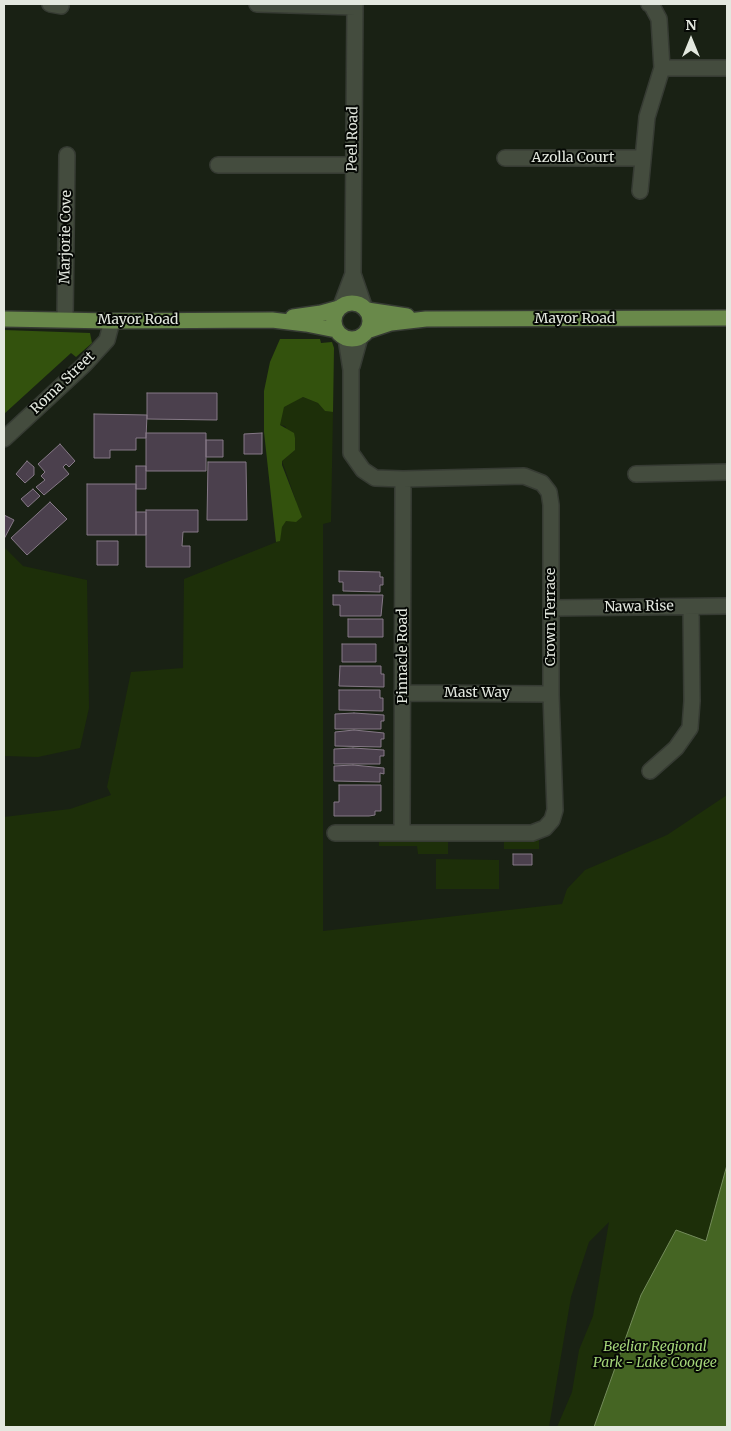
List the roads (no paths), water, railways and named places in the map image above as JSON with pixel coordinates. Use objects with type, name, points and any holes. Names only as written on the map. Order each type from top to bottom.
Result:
[{"type":"main road","points":[[349,303],[358,304],[366,310],[370,321],[352,334],[334,322],[335,314],[340,307],[349,303]]},
{"type":"main road","name":"Mayor Road","points":[[272,320],[321,313],[340,307]]},
{"type":"main road","name":"Mayor Road","points":[[366,310],[426,319]]},
{"type":"main road","name":"Mayor Road","points":[[4,318],[112,321],[272,320],[306,324],[352,334],[391,323],[426,319],[726,318]]},
{"type":"street","points":[[257,4],[355,5]]},
{"type":"street","points":[[640,191],[647,117],[662,68],[660,19],[652,4],[649,4]]},
{"type":"street","name":"Peel Road","points":[[355,5],[353,274],[366,310]]},
{"type":"street","points":[[662,68],[727,68]]},
{"type":"street","name":"Marjorie Cove","points":[[65,320],[68,156]]},
{"type":"street","name":"Azolla Court","points":[[505,158],[642,158]]},
{"type":"street","points":[[218,165],[353,166]]},
{"type":"street","name":"Peel Road","points":[[340,307],[353,274]]},
{"type":"street","name":"Roma Street","points":[[4,438],[84,365],[107,340],[112,321]]},
{"type":"street","name":"Crown Terrace","points":[[335,833],[532,833],[544,828],[552,820],[554,810],[551,694],[551,505],[549,492],[542,483],[524,476],[375,478],[363,470],[351,453],[352,334]]},
{"type":"street","points":[[636,474],[727,472]]},
{"type":"street","name":"Pinnacle Road","points":[[402,833],[403,479]]},
{"type":"street","name":"Nawa Rise","points":[[552,608],[727,606]]},
{"type":"street","points":[[650,771],[676,748],[690,728],[692,701],[691,607]]},
{"type":"street","name":"Mast Way","points":[[402,693],[551,694]]},
{"type":"park label","name":"Beeliar Regional Park - Lake Coogee","points":[[655,1355]]}]
